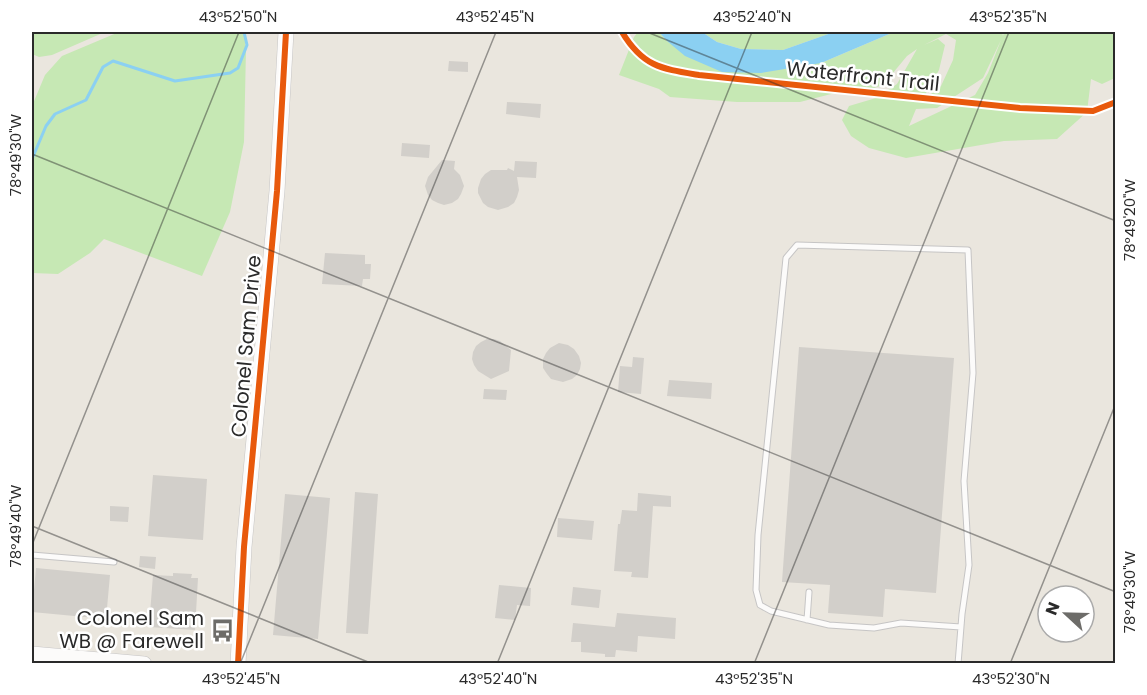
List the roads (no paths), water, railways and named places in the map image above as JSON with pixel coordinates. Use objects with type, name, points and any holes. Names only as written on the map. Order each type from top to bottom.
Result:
[{"type":"street","name":"Colonel Sam Drive","points":[[238,663],[244,547],[277,191],[286,32]]},
{"type":"street","points":[[32,654],[144,663]]},
{"type":"lane","points":[[958,663],[969,565],[964,482],[973,373],[969,250],[797,245],[786,258],[758,535],[756,590],[760,605],[771,611],[829,625],[874,628],[901,623],[961,627]]},
{"type":"lane","points":[[32,555],[114,562]]},
{"type":"lane","points":[[807,620],[809,592]]},
{"type":"water","points":[[659,32],[702,32],[717,42],[741,49],[783,50],[834,32],[894,32],[821,63],[761,73],[722,72],[685,56]]},
{"type":"waterway","points":[[32,159],[46,126],[55,114],[86,100],[103,67],[113,61],[175,81],[230,73],[238,68],[247,45],[244,32]]},
{"type":"place","name":"Colonel Sam WB @ Farewell","points":[[222,630]]}]
